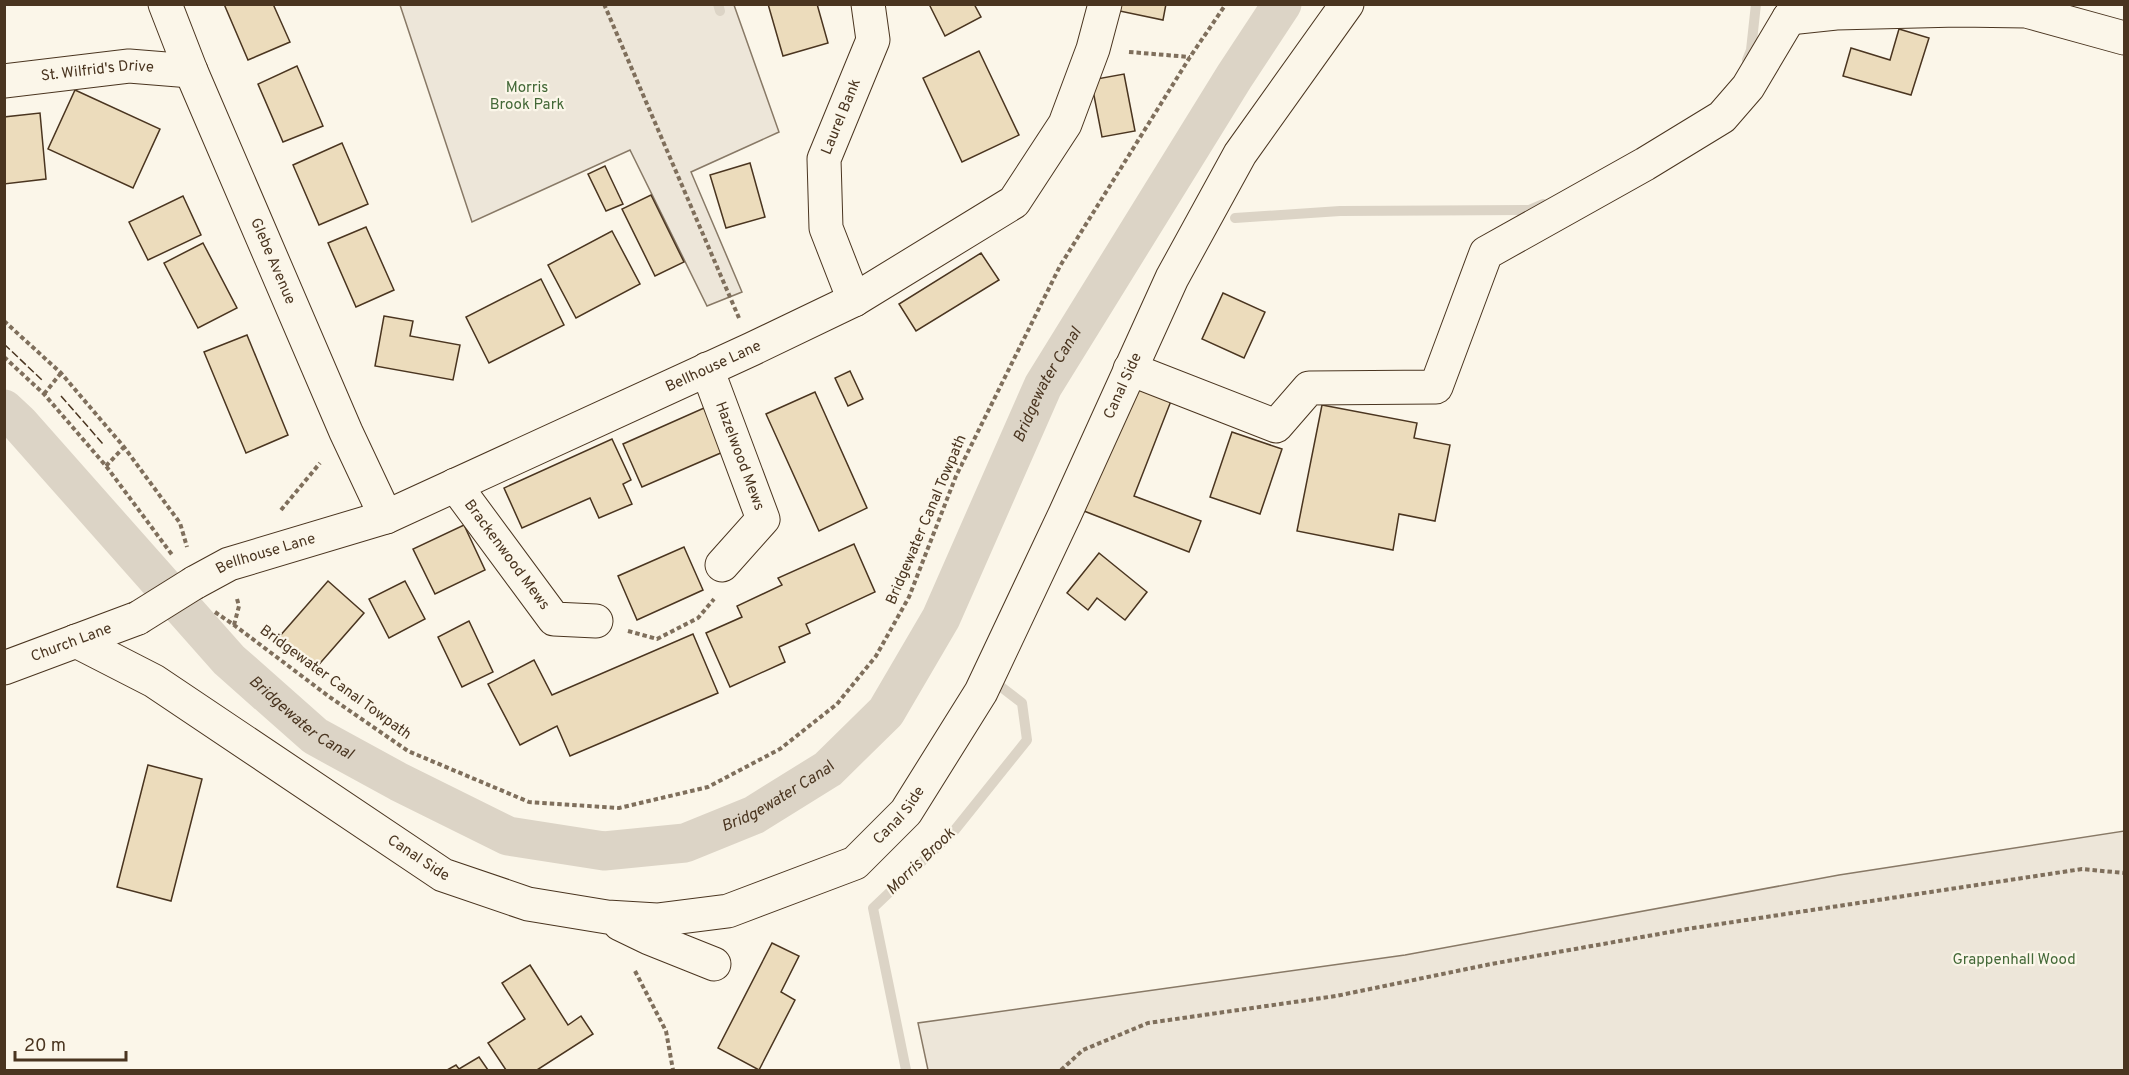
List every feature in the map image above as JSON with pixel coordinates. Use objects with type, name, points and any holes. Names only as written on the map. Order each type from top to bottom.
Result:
[{"type":"street","name":"Glebe Avenue","points":[[165,4],[191,71],[346,432],[386,517]]},
{"type":"street","name":"Laurel Bank","points":[[854,300],[826,228],[824,159],[873,40],[868,4]]},
{"type":"street","name":"Bellhouse Lane","points":[[138,618],[185,571],[228,564],[386,517],[854,300],[1014,202],[1065,124],[1093,49],[1106,4]]},
{"type":"street","name":"Canal Side","points":[[76,641],[154,681],[443,875],[528,904],[608,917],[657,920],[728,911],[855,863],[906,812],[981,692],[1172,278],[1240,154],[1347,4]]},
{"type":"street","points":[[1131,369],[1276,426],[1309,388],[1436,387],[1486,254],[1645,164],[1722,117],[1748,87],[1783,11],[1836,13],[2026,11],[2124,39]]},
{"type":"street","name":"St. Wilfrid's Drive","points":[[4,81],[129,66],[191,71]]},
{"type":"street","name":"Hazelwood Mews","points":[[707,369],[763,519],[722,565]]},
{"type":"street","name":"Brackenwood Mews","points":[[455,485],[555,619],[596,621]]},
{"type":"street","name":"Church Lane","points":[[4,669],[138,618]]},
{"type":"street","points":[[608,917],[649,938],[714,964]]},
{"type":"path","points":[[604,4],[752,349]]},
{"type":"path","name":"Bridgewater Canal Towpath","points":[[212,610],[331,698],[408,751],[529,802],[619,808],[708,787],[780,749],[837,704],[876,656],[909,597],[956,476],[1060,266],[1190,57],[1226,4]]},
{"type":"path","points":[[1093,49],[1190,57]]},
{"type":"path","points":[[4,321],[61,373],[124,447],[180,523],[187,550]]},
{"type":"path","points":[[4,357],[44,394],[106,466],[185,571]]},
{"type":"path","points":[[44,394],[61,373]]},
{"type":"path","points":[[279,513],[346,432]]},
{"type":"path","points":[[106,466],[124,447]]},
{"type":"path","points":[[596,621],[657,639],[698,618],[716,596],[722,565]]},
{"type":"path","points":[[234,625],[239,606]]},
{"type":"path","points":[[1060,1071],[1083,1050],[1148,1023],[1336,996],[1491,964],[1687,929],[2082,868],[2124,873]]},
{"type":"path","points":[[634,969],[666,1031],[673,1071]]},
{"type":"green space","name":"Morris Brook Park","points":[[400,5],[734,5],[779,132],[691,172],[742,292],[707,306],[630,150],[472,222]]},
{"type":"green space","name":"Grappenhall Wood","points":[[2124,831],[2124,1070],[928,1070],[918,1023],[1405,955],[1839,875]]},
{"type":"building","points":[[224,4],[273,4],[290,42],[248,60]]},
{"type":"building","points":[[768,4],[817,4],[828,43],[783,56]]},
{"type":"building","points":[[929,4],[974,4],[981,17],[945,36]]},
{"type":"building","points":[[1111,4],[1166,4],[1163,20],[1110,9]]},
{"type":"building","points":[[1899,29],[1929,38],[1911,95],[1843,76],[1851,48],[1890,60]]},
{"type":"building","points":[[979,51],[1019,135],[962,162],[923,78]]},
{"type":"building","points":[[297,66],[323,126],[283,142],[258,84]]},
{"type":"building","points":[[1124,74],[1135,131],[1102,137],[1091,80]]},
{"type":"building","points":[[75,90],[160,129],[133,188],[48,149]]},
{"type":"building","points":[[40,113],[46,179],[4,184],[4,117]]},
{"type":"building","points":[[342,143],[368,204],[319,225],[293,165]]},
{"type":"building","points":[[750,163],[765,217],[726,228],[710,175]]},
{"type":"building","points":[[605,166],[623,204],[606,211],[588,174]]},
{"type":"building","points":[[651,195],[684,262],[655,276],[622,209]]},
{"type":"building","points":[[183,196],[201,235],[148,260],[129,222]]},
{"type":"building","points":[[366,227],[394,290],[356,307],[328,243]]},
{"type":"building","points":[[612,231],[640,284],[576,318],[548,265]]},
{"type":"building","points":[[203,243],[237,308],[198,328],[164,263]]},
{"type":"building","points":[[981,253],[999,280],[916,331],[899,304]]},
{"type":"building","points":[[541,279],[564,325],[489,363],[466,317]]},
{"type":"building","points":[[1223,293],[1265,312],[1244,358],[1202,339]]},
{"type":"building","points":[[384,316],[413,321],[410,336],[460,345],[453,380],[375,366]]},
{"type":"building","points":[[247,335],[288,435],[246,453],[204,352]]},
{"type":"building","points":[[850,371],[863,399],[848,406],[835,378]]},
{"type":"building","points":[[1132,386],[1171,401],[1134,496],[1201,521],[1189,552],[1084,511]]},
{"type":"building","points":[[815,392],[867,508],[819,531],[766,414]]},
{"type":"building","points":[[1322,405],[1417,423],[1414,438],[1450,445],[1435,521],[1399,514],[1393,550],[1297,531]]},
{"type":"building","points":[[704,408],[723,452],[642,487],[623,444]]},
{"type":"building","points":[[1232,432],[1282,449],[1260,514],[1210,497]]},
{"type":"building","points":[[612,439],[631,480],[623,484],[632,504],[599,518],[590,498],[522,528],[504,488]]},
{"type":"building","points":[[464,525],[485,570],[435,594],[413,549]]},
{"type":"building","points":[[854,544],[875,592],[806,624],[810,633],[779,647],[785,662],[730,687],[706,633],[742,617],[737,606],[782,585],[778,578]]},
{"type":"building","points":[[684,547],[703,590],[637,620],[618,576]]},
{"type":"building","points":[[1099,553],[1147,592],[1125,620],[1097,598],[1088,610],[1067,593]]},
{"type":"building","points":[[328,581],[364,613],[315,669],[279,637]]},
{"type":"building","points":[[405,581],[425,619],[389,638],[369,599]]},
{"type":"building","points":[[469,621],[493,672],[462,687],[438,637]]},
{"type":"building","points":[[693,634],[718,693],[570,756],[557,726],[520,745],[488,684],[534,660],[552,695]]},
{"type":"building","points":[[148,765],[202,779],[171,901],[117,887]]},
{"type":"building","points":[[772,943],[799,956],[781,992],[795,1000],[759,1070],[718,1048]]},
{"type":"building","points":[[530,965],[568,1025],[581,1016],[593,1034],[537,1070],[506,1070],[488,1043],[525,1019],[502,983]]},
{"type":"building","points":[[479,1057],[488,1070],[447,1070],[456,1065],[459,1069]]},
{"type":"waterway","points":[[718,4],[720,11]]},
{"type":"waterway","name":"Bridgewater Canal","points":[[4,409],[19,423],[229,660],[315,736],[399,782],[508,836],[604,851],[685,843],[754,815],[828,769],[886,712],[941,618],[1043,386],[1234,77],[1282,4]]},
{"type":"waterway","points":[[1747,60],[1751,50],[1756,4]]},
{"type":"waterway","points":[[1235,218],[1340,211],[1529,210],[1543,204]]},
{"type":"waterway","name":"Morris Brook","points":[[906,1070],[873,908],[954,831],[1027,740],[1022,703],[996,683]]},
{"type":"fence","points":[[4,344],[42,380]]},
{"type":"fence","points":[[61,396],[103,444]]}]
